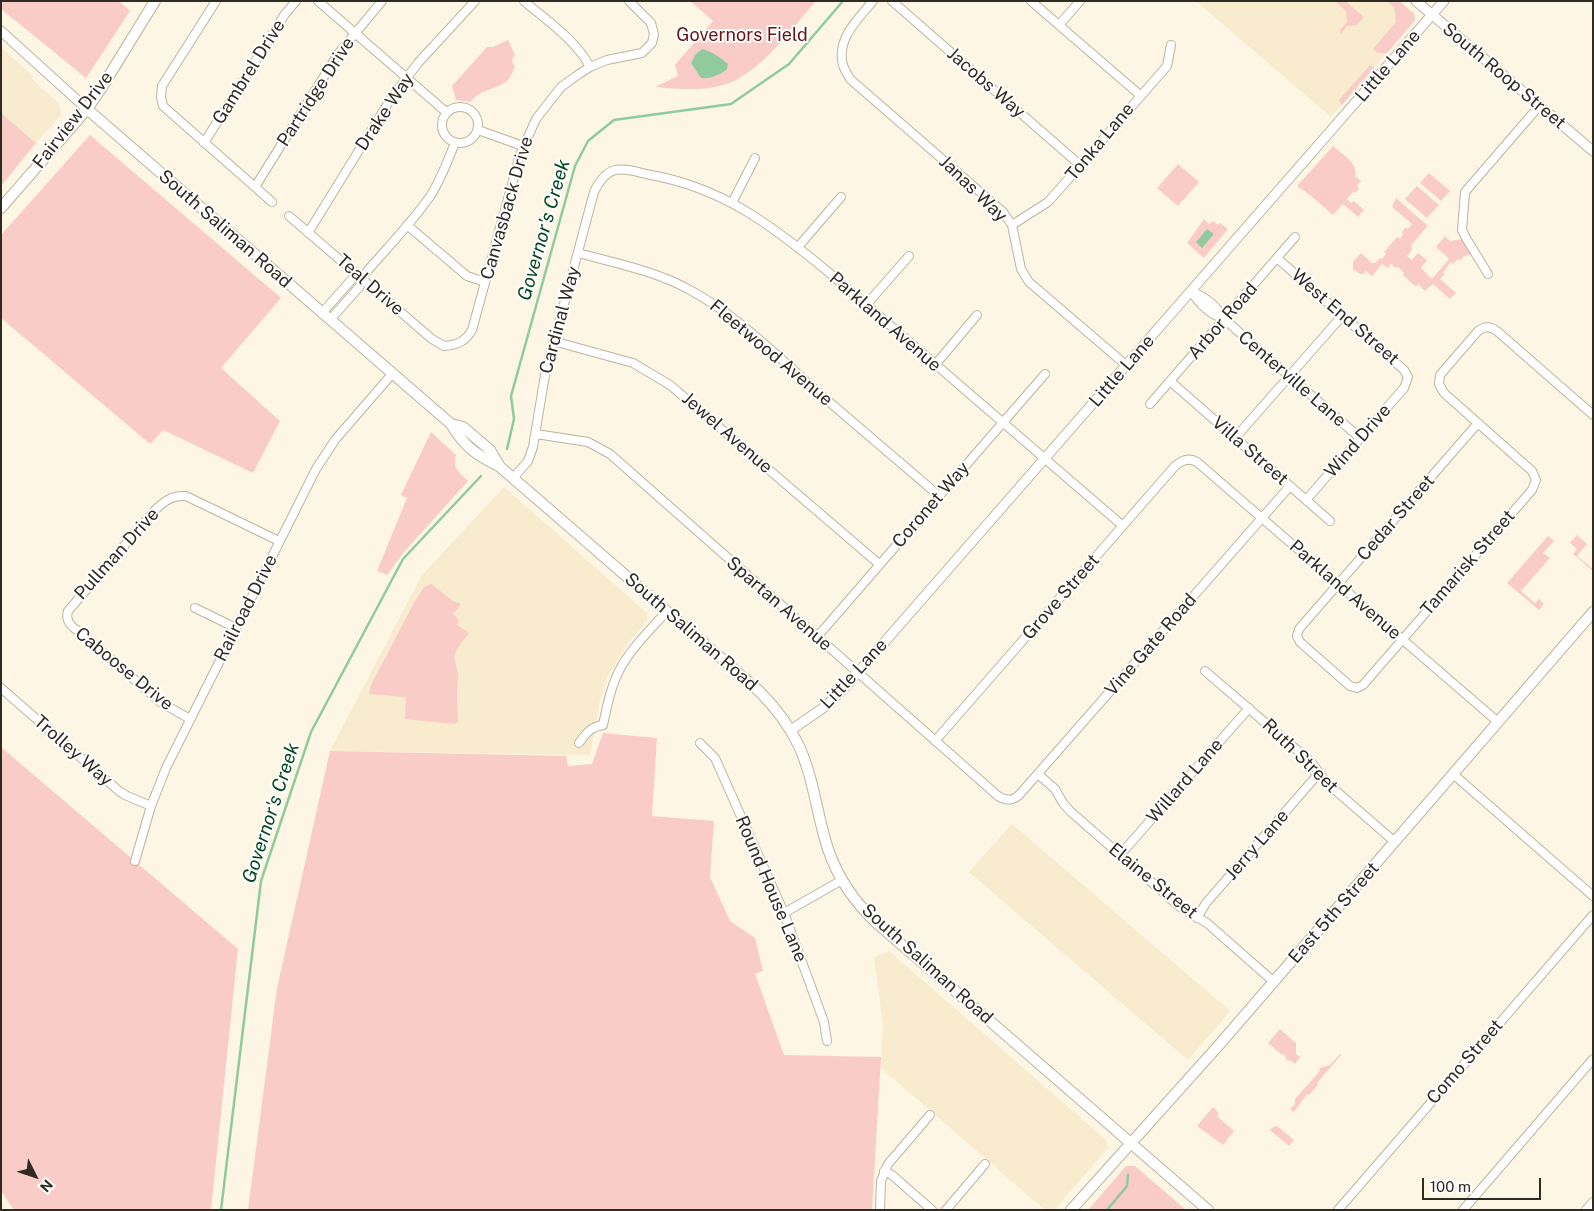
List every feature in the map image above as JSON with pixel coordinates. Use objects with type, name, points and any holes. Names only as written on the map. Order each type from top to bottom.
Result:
[{"type":"main road","name":"Fairview Drive","points":[[1,208],[87,109],[155,1]]},
{"type":"main road","name":"South Saliman Road","points":[[87,109],[451,424],[460,439],[479,456],[499,466],[514,478],[754,686],[775,708],[790,730],[805,763],[828,850],[842,880],[858,903],[879,925],[1208,1210]]},
{"type":"main road","name":"East 5th Street","points":[[1071,1210],[1188,1081],[1593,612]]},
{"type":"street","points":[[216,1],[162,86],[160,97],[163,106],[272,202]]},
{"type":"street","name":"Gambrel Drive","points":[[204,143],[285,14],[296,1]]},
{"type":"street","points":[[318,1],[446,112]]},
{"type":"street","name":"Partridge Drive","points":[[255,187],[338,54],[382,1]]},
{"type":"street","name":"Drake Way","points":[[308,233],[390,100],[406,78],[474,1]]},
{"type":"street","points":[[524,1],[575,45],[590,67]]},
{"type":"street","name":"Canvasback Drive","points":[[455,345],[465,340],[472,330],[523,146],[536,119],[553,96],[569,80],[590,67],[623,56],[642,53],[653,40],[654,34],[651,23],[629,1]]},
{"type":"street","name":"Janas Way","points":[[872,1],[848,30],[841,48],[842,65],[850,79],[1003,212],[1012,225],[1018,260],[1028,282],[1126,365]]},
{"type":"street","name":"Jacobs Way","points":[[892,1],[1080,165]]},
{"type":"street","points":[[1031,1],[1140,95]]},
{"type":"street","points":[[1059,26],[1080,1]]},
{"type":"street","name":"South Roop Street","points":[[1416,1],[1593,151]]},
{"type":"street","name":"Little Lane","points":[[790,730],[826,706],[858,673],[1444,1]]},
{"type":"street","name":"South Saliman Road","points":[[1,31],[87,109]]},
{"type":"street","name":"Tonka Lane","points":[[1012,225],[1048,202],[1166,66],[1171,45]]},
{"type":"street","points":[[1488,274],[1462,230],[1465,192],[1540,105]]},
{"type":"street","points":[[457,106],[469,108],[477,118],[478,130],[466,142],[449,140],[442,130],[443,118],[446,112],[457,106]]},
{"type":"street","points":[[478,130],[523,146]]},
{"type":"street","points":[[326,316],[350,298],[360,286],[362,277],[431,194],[446,166],[455,142]]},
{"type":"street","points":[[732,203],[755,158]]},
{"type":"street","name":"Parkland Avenue","points":[[619,169],[683,182],[705,189],[758,217],[798,247],[1123,526]]},
{"type":"street","name":"Cardinal Way","points":[[514,478],[529,459],[536,434],[542,387],[553,341],[594,192],[604,175],[611,170],[619,169]]},
{"type":"street","points":[[798,247],[840,197]]},
{"type":"street","name":"Teal Drive","points":[[289,216],[432,339],[444,346],[455,345]]},
{"type":"street","points":[[407,225],[467,276],[485,282]]},
{"type":"street","name":"Arbor Road","points":[[1150,404],[1295,237]]},
{"type":"street","name":"Fleetwood Avenue","points":[[578,253],[660,277],[688,289],[712,303],[728,314],[780,358],[939,496]]},
{"type":"street","points":[[866,305],[909,256]]},
{"type":"street","name":"West End Street","points":[[1277,258],[1404,370],[1408,375],[1408,380]]},
{"type":"street","points":[[326,316],[353,278],[362,277]]},
{"type":"street","points":[[342,291],[350,298]]},
{"type":"street","name":"Centerville Lane","points":[[1191,291],[1198,302],[1214,316],[1224,319],[1360,438]]},
{"type":"street","points":[[934,365],[977,315]]},
{"type":"street","points":[[1235,438],[1342,316]]},
{"type":"street","points":[[1478,423],[1444,393],[1439,384],[1440,375],[1478,330],[1484,327],[1491,327],[1593,415]]},
{"type":"street","name":"Jewel Avenue","points":[[553,341],[632,364],[670,385],[879,564]]},
{"type":"street","name":"Railroad Drive","points":[[135,861],[151,806],[166,768],[316,468],[336,440],[392,374]]},
{"type":"street","name":"Coronet Way","points":[[817,637],[1045,374]]},
{"type":"street","name":"Wind Drive","points":[[1306,500],[1404,388],[1408,380]]},
{"type":"street","name":"Villa Street","points":[[1170,381],[1330,521]]},
{"type":"street","name":"Tamarisk Street","points":[[1357,688],[1363,685],[1532,490],[1536,480],[1532,471],[1478,423]]},
{"type":"street","name":"Cedar Street","points":[[1357,688],[1350,686],[1300,642],[1299,630],[1478,423]]},
{"type":"street","name":"Spartan Avenue","points":[[536,434],[588,442],[610,454],[998,796],[1009,800]]},
{"type":"street","name":"Parkland Avenue","points":[[1191,459],[1197,462],[1498,722]]},
{"type":"street","name":"Grove Street","points":[[935,741],[1175,466],[1191,459]]},
{"type":"street","name":"Vine Gate Road","points":[[1009,800],[1018,796],[1038,774],[1290,486]]},
{"type":"street","name":"Pullman Drive","points":[[67,613],[156,509],[166,500],[178,496],[186,496],[279,541]]},
{"type":"street","points":[[195,608],[236,628]]},
{"type":"street","points":[[579,743],[587,732],[597,726],[604,725],[607,708],[620,669],[636,646],[667,610]]},
{"type":"street","name":"Caboose Drive","points":[[67,613],[70,625],[160,702],[190,719]]},
{"type":"street","name":"Ruth Street","points":[[1205,671],[1311,762],[1328,784],[1395,842]]},
{"type":"street","name":"Trolley Way","points":[[1,688],[119,791],[151,806]]},
{"type":"street","name":"Willard Lane","points":[[1120,855],[1249,708]]},
{"type":"street","name":"Round House Lane","points":[[700,743],[715,758],[784,913],[824,1022],[827,1042]]},
{"type":"street","name":"Jerry Lane","points":[[1197,918],[1206,903],[1319,773]]},
{"type":"street","name":"Elaine Street","points":[[1038,774],[1055,789],[1067,808],[1120,855],[1180,907],[1207,923],[1274,982]]},
{"type":"street","points":[[1453,774],[1593,896]]},
{"type":"street","points":[[784,913],[842,880]]},
{"type":"street","name":"Como Street","points":[[1338,1210],[1593,915]]},
{"type":"street","points":[[1463,1210],[1593,1058]]},
{"type":"street","points":[[880,1210],[884,1171],[930,1115]]},
{"type":"street","points":[[946,1210],[985,1164]]},
{"type":"street","points":[[884,1171],[892,1175],[932,1210]]},
{"type":"street","points":[[1586,1210],[1593,1202]]},
{"type":"shaded area","points":[[1196,1],[1400,1],[1415,14],[1416,20],[1331,117]]},
{"type":"shaded area","points":[[2,48],[34,77],[32,79],[60,105],[61,115],[36,143],[1,113]]},
{"type":"shaded area","points":[[702,49],[725,61],[728,64],[727,69],[715,76],[701,78],[691,63],[695,55]]},
{"type":"shaded area","points":[[1207,229],[1214,234],[1202,248],[1196,242]]},
{"type":"shaded area","points":[[504,487],[647,613],[647,621],[628,643],[608,676],[600,700],[590,755],[330,751],[422,575]]},
{"type":"shaded area","points":[[1012,824],[1230,1011],[1188,1060],[969,872]]},
{"type":"shaded area","points":[[889,951],[1106,1140],[1108,1148],[1054,1210],[1045,1210],[880,1067],[883,1026],[874,957]]},
{"type":"green space","points":[[1,1],[119,1],[130,11],[86,78],[1,9]]},
{"type":"green space","name":"Governors Field","points":[[690,1],[816,1],[760,63],[734,81],[704,89],[655,87],[678,76],[675,65],[713,21]]},
{"type":"green space","points":[[1335,1],[1345,1],[1364,17],[1357,25],[1347,26],[1341,34],[1340,30],[1347,22],[1346,11]]},
{"type":"green space","points":[[1387,1],[1399,1],[1414,14],[1415,20],[1387,53],[1378,53],[1373,49],[1396,22],[1394,7]]},
{"type":"green space","points":[[508,40],[515,55],[512,59],[515,66],[507,81],[478,94],[471,102],[456,100],[452,86],[487,47],[493,47]]},
{"type":"green space","points":[[1370,65],[1374,68],[1342,105],[1339,100]]},
{"type":"green space","points":[[1,113],[36,143],[1,186]]},
{"type":"green space","points":[[90,135],[281,298],[221,368],[280,421],[253,473],[163,430],[150,444],[1,318],[1,235]]},
{"type":"green space","points":[[1333,146],[1352,163],[1356,172],[1355,176],[1361,181],[1357,186],[1359,189],[1355,193],[1353,192],[1347,199],[1351,203],[1354,201],[1364,210],[1358,217],[1343,204],[1333,215],[1297,186]]},
{"type":"green space","points":[[1178,164],[1199,182],[1178,206],[1157,188]]},
{"type":"green space","points":[[1429,173],[1450,191],[1441,201],[1420,183]]},
{"type":"green space","points":[[1417,186],[1439,205],[1427,218],[1405,199]]},
{"type":"green space","points":[[1396,198],[1427,225],[1411,245],[1412,250],[1407,256],[1412,260],[1418,253],[1427,260],[1421,268],[1432,279],[1449,259],[1436,247],[1445,236],[1450,241],[1462,239],[1472,254],[1464,256],[1460,261],[1458,259],[1453,264],[1451,262],[1443,272],[1445,274],[1440,279],[1456,293],[1450,299],[1433,284],[1425,291],[1418,284],[1416,287],[1403,275],[1404,273],[1398,267],[1396,268],[1391,264],[1388,268],[1382,264],[1372,276],[1366,271],[1360,274],[1353,269],[1353,262],[1361,253],[1372,263],[1375,263],[1380,258],[1382,259],[1386,254],[1384,252],[1397,237],[1400,239],[1406,227],[1408,229],[1412,224],[1392,207]]},
{"type":"green space","points":[[1204,219],[1209,224],[1213,221],[1218,225],[1220,223],[1228,229],[1204,258],[1187,243]]},
{"type":"green space","points":[[431,432],[456,455],[456,467],[468,481],[404,552],[387,575],[377,571],[407,498],[401,495]]},
{"type":"green space","points":[[1577,535],[1587,544],[1577,556],[1593,571],[1573,554],[1577,549],[1570,543]]},
{"type":"green space","points":[[1548,536],[1554,541],[1543,553],[1550,558],[1521,591],[1535,603],[1539,599],[1544,604],[1539,610],[1507,583]]},
{"type":"green space","points":[[431,584],[453,601],[461,604],[453,614],[459,620],[457,625],[469,633],[457,649],[454,657],[458,673],[458,721],[456,724],[405,719],[406,697],[369,694],[371,685],[415,601],[424,587]]},
{"type":"green space","points":[[603,733],[657,738],[652,816],[714,821],[710,877],[730,921],[755,938],[763,971],[755,974],[784,1055],[881,1057],[872,1210],[248,1210],[277,988],[330,751],[566,756],[568,766],[592,764]]},
{"type":"green space","points":[[1,747],[238,949],[211,1210],[14,1210],[1,1191]]},
{"type":"green space","points":[[1280,1029],[1296,1043],[1296,1054],[1300,1057],[1295,1064],[1290,1060],[1288,1061],[1285,1058],[1286,1056],[1282,1055],[1268,1043]]},
{"type":"green space","points":[[1340,1054],[1317,1083],[1318,1085],[1309,1095],[1307,1094],[1294,1112],[1290,1109],[1295,1104],[1295,1099],[1320,1071],[1319,1068],[1330,1065]]},
{"type":"green space","points":[[1213,1107],[1219,1113],[1217,1116],[1234,1131],[1223,1145],[1197,1126]]},
{"type":"green space","points":[[1277,1126],[1294,1140],[1289,1146],[1270,1130]]},
{"type":"green space","points":[[1126,1166],[1135,1166],[1186,1210],[1088,1210]]},
{"type":"waterway","name":"Governor's Creek","points":[[507,449],[514,419],[511,396],[575,166],[588,141],[614,120],[731,104],[789,64],[843,1]]},
{"type":"waterway","name":"Governor's Creek","points":[[221,1210],[261,881],[311,732],[403,559],[481,476]]},
{"type":"waterway","points":[[1107,1210],[1127,1186],[1128,1175]]}]
